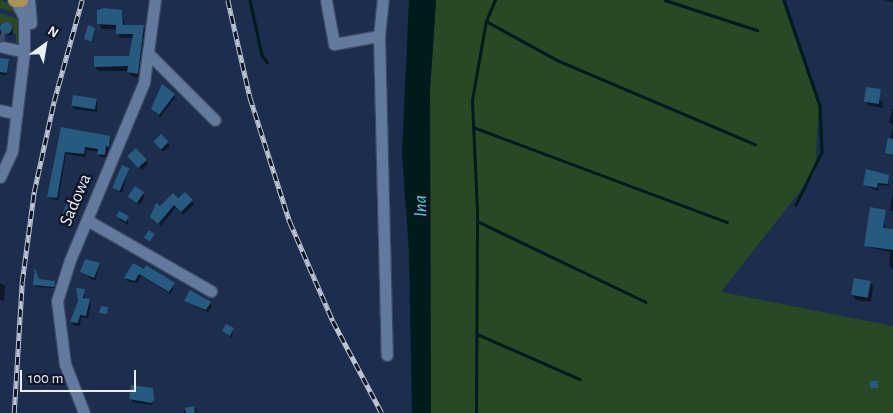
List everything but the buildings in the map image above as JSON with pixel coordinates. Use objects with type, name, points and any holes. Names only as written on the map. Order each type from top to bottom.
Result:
[{"type":"main road","points":[[15,0],[21,0]]},
{"type":"street","points":[[0,177],[12,151],[17,114],[10,45],[24,17],[15,0]]},
{"type":"street","points":[[10,45],[31,32],[29,0]]},
{"type":"street","name":"Sadowa","points":[[84,413],[65,364],[56,314],[59,289],[144,82],[155,0]]},
{"type":"street","points":[[326,0],[325,27],[334,44],[379,36]]},
{"type":"street","points":[[383,0],[379,36],[387,354]]},
{"type":"street","points":[[149,54],[215,120]]},
{"type":"street","points":[[0,110],[17,114]]},
{"type":"street","points":[[87,220],[211,291]]},
{"type":"green space","points":[[0,0],[13,5],[20,14],[0,8]]},
{"type":"green space","points":[[436,0],[782,0],[819,108],[815,172],[721,292],[893,326],[893,413],[431,413],[430,90]]},
{"type":"green space","points":[[0,13],[19,19],[18,47],[16,48],[16,34],[13,34],[12,25],[5,22],[0,24]]},
{"type":"water","name":"Ina","points":[[409,0],[436,0],[430,92],[431,413],[412,413],[409,252],[402,153]]},
{"type":"waterway","points":[[250,0],[262,55],[267,62]]},
{"type":"waterway","points":[[476,413],[477,211],[472,100],[486,21],[495,0]]},
{"type":"waterway","points":[[665,0],[757,30]]},
{"type":"waterway","points":[[784,0],[820,106],[822,152],[796,205]]},
{"type":"waterway","points":[[486,21],[559,61],[755,144]]},
{"type":"waterway","points":[[473,127],[727,222]]},
{"type":"waterway","points":[[477,221],[646,302]]},
{"type":"waterway","points":[[477,334],[580,379]]},
{"type":"tunnel","points":[[0,36],[5,37]]},
{"type":"railway","points":[[14,413],[22,282],[34,192],[54,101],[82,0]]},
{"type":"railway","points":[[228,0],[250,97],[290,222],[333,321],[382,413]]}]
